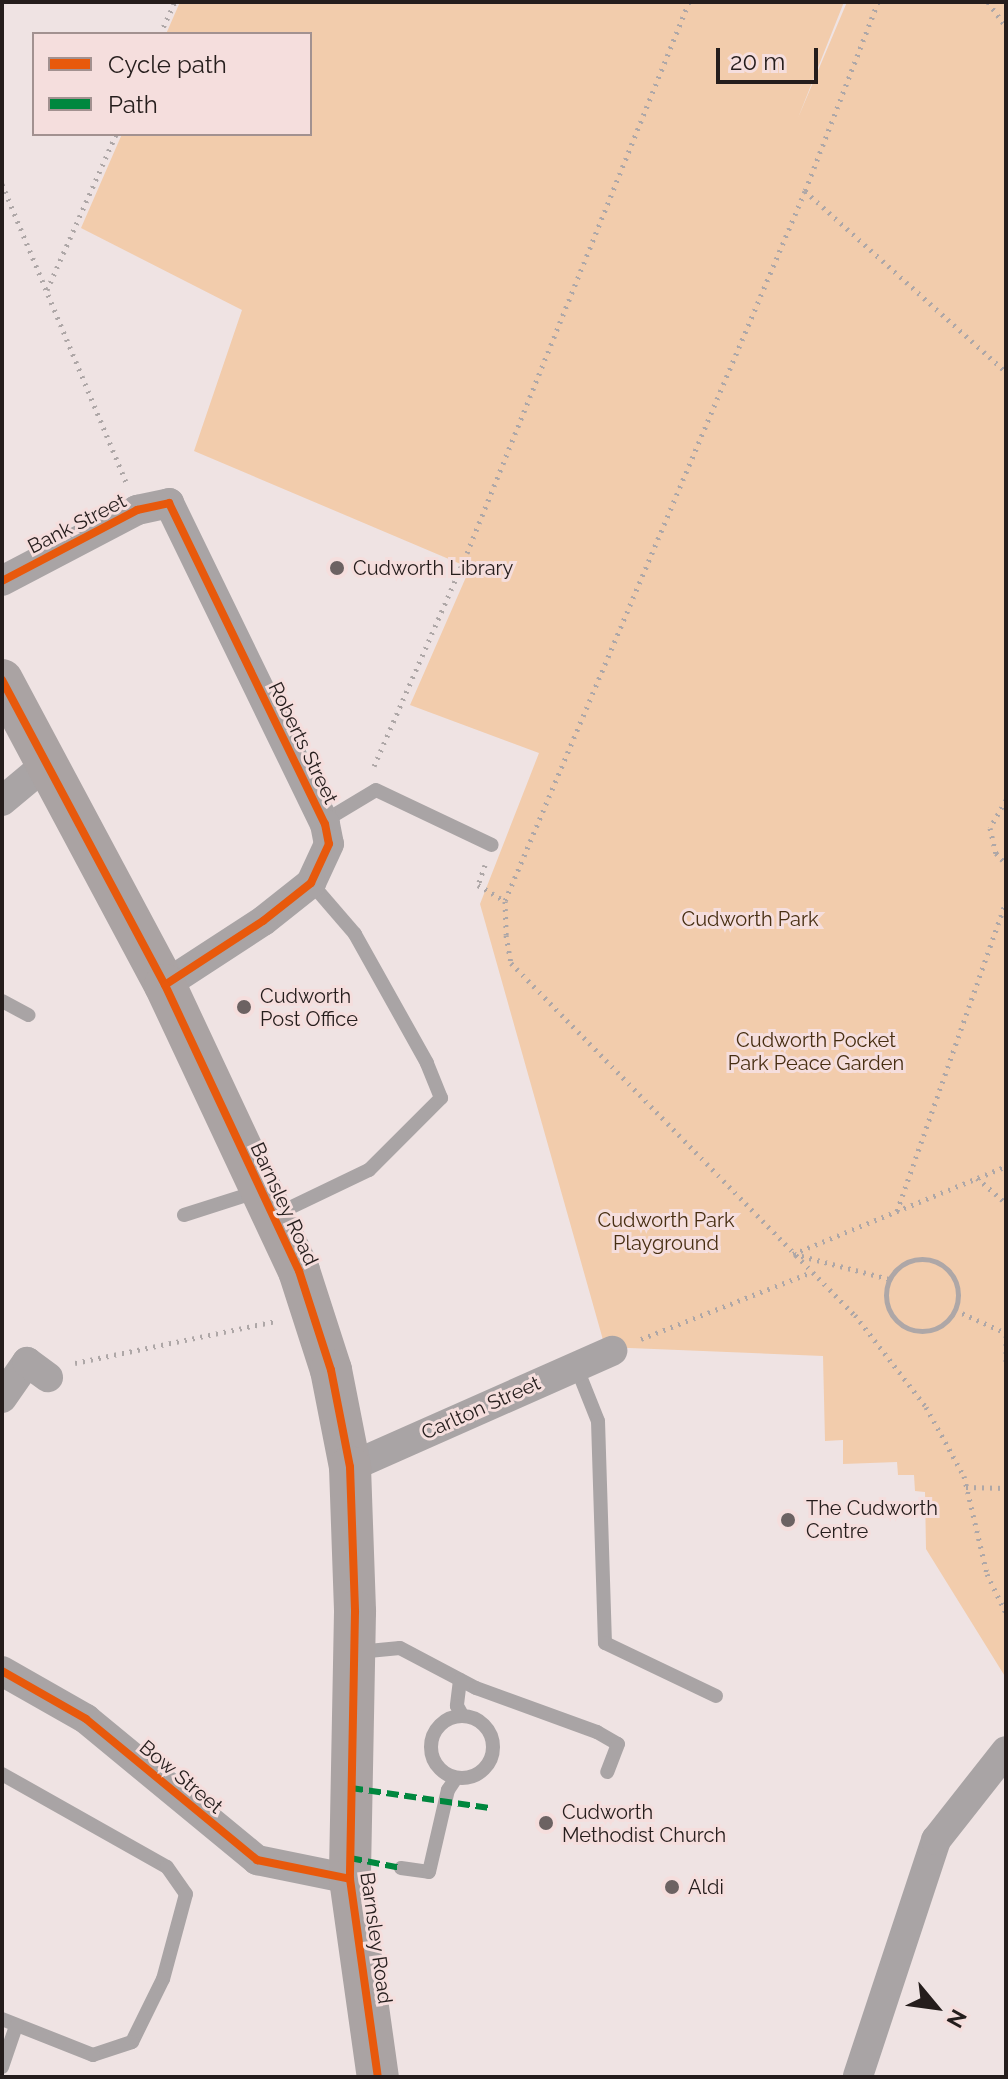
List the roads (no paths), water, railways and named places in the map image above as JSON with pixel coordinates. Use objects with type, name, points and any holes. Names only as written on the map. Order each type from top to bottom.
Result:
[{"type":"street","name":"Bank Street","points":[[2,581],[137,510],[169,503]]},
{"type":"street","name":"Roberts Street","points":[[165,985],[263,921],[311,883],[329,844],[320,815],[169,503]]},
{"type":"street","name":"Barnsley Road","points":[[2,680],[44,766],[165,985],[313,1313],[331,1370],[350,1467],[354,1652],[350,1879],[378,2077]]},
{"type":"street","points":[[2,801],[44,766]]},
{"type":"street","name":"Carlton Street","points":[[350,1467],[612,1351]]},
{"type":"street","points":[[2,1398],[27,1362],[48,1377]]},
{"type":"street","name":"Bow Street","points":[[2,1671],[86,1719],[257,1860],[350,1879]]},
{"type":"street","points":[[858,2076],[936,1840],[1001,1765]]},
{"type":"lane","points":[[320,815],[331,817],[376,790],[492,845]]},
{"type":"lane","points":[[184,1215],[266,1204],[369,1170],[441,1098],[427,1063],[355,934],[311,883]]},
{"type":"lane","points":[[2,1001],[28,1015]]},
{"type":"lane","points":[[576,1366],[598,1421],[605,1643],[716,1696]]},
{"type":"lane","points":[[354,1652],[400,1648],[460,1680],[618,1744],[607,1772]]},
{"type":"lane","points":[[460,1680],[457,1706],[462,1715],[481,1721],[493,1748],[477,1774],[456,1778],[438,1768],[430,1748],[436,1728],[462,1715]]},
{"type":"lane","points":[[2,1774],[167,1867],[186,1894],[163,1979],[132,2042],[93,2055],[2,2019]]},
{"type":"lane","points":[[401,1868],[429,1872],[448,1790],[456,1778]]},
{"type":"lane","points":[[2,2067],[16,2026]]},
{"type":"place","name":"Cudworth Library","points":[[337,568]]},
{"type":"place","name":"Cudworth Post Office","points":[[244,1007]]},
{"type":"place","name":"The Cudworth Centre","points":[[788,1520]]},
{"type":"place","name":"Cudworth Methodist Church","points":[[546,1823]]},
{"type":"place","name":"Aldi","points":[[672,1887]]},
{"type":"park label","name":"Cudworth Park","points":[[750,919]]},
{"type":"park label","name":"Cudworth Pocket Park Peace Garden","points":[[816,1052]]},
{"type":"park label","name":"Cudworth Park Playground","points":[[666,1232]]}]
